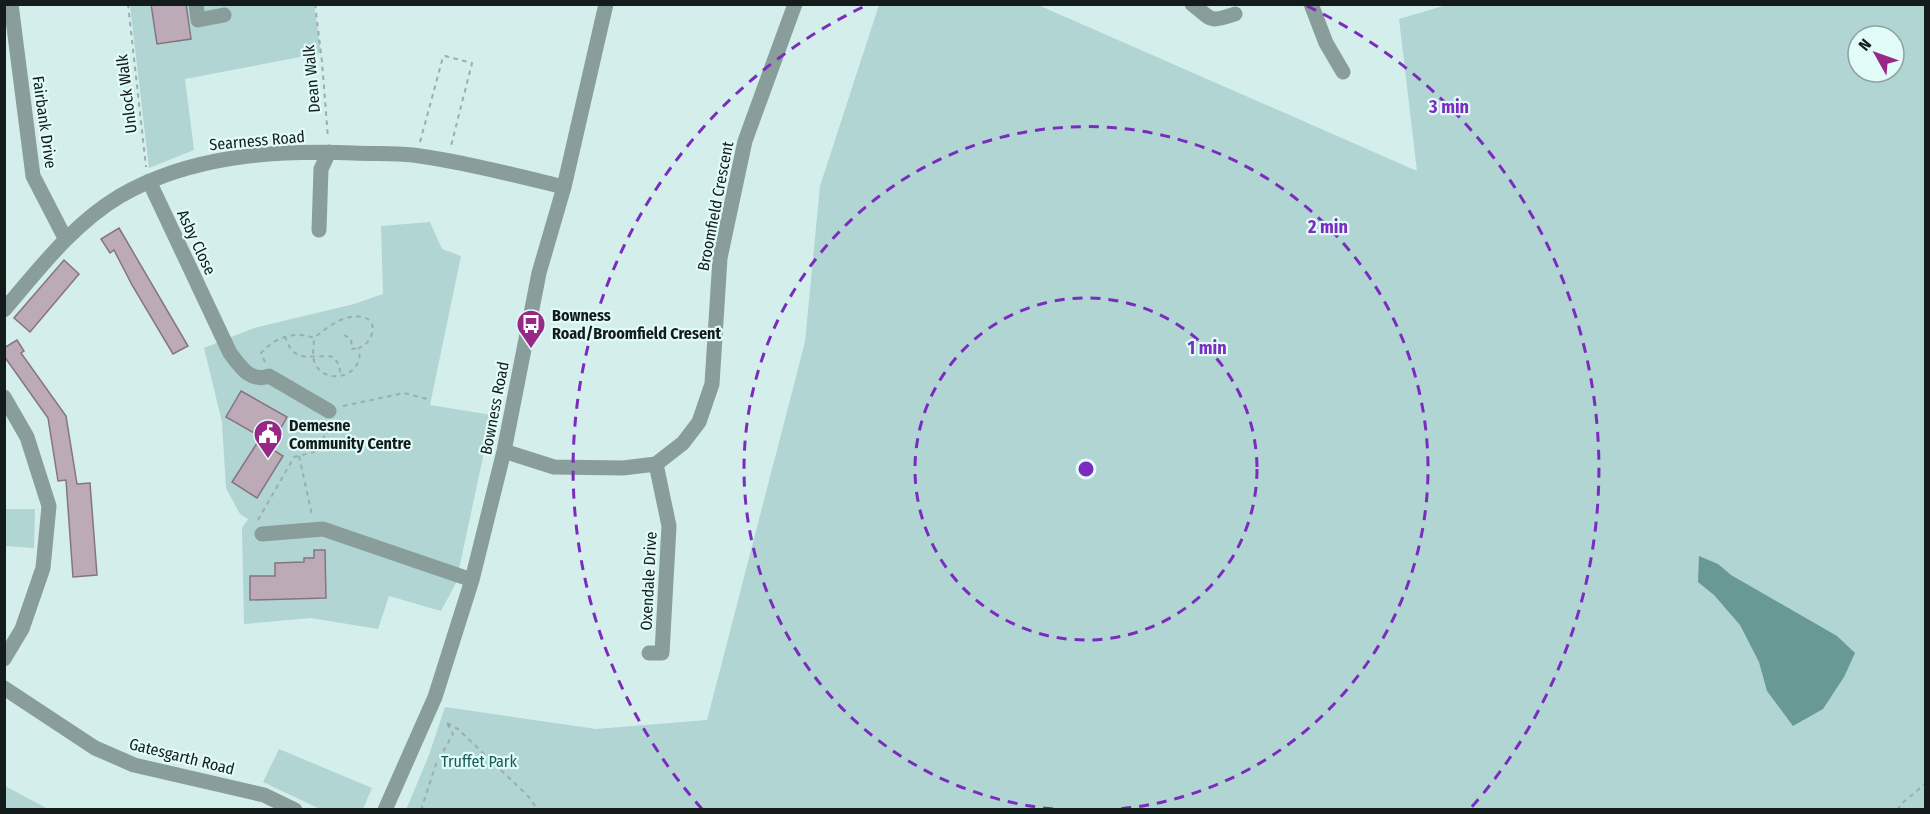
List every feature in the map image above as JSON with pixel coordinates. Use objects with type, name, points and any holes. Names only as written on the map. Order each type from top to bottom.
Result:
[{"type":"street","name":"Fairbank Drive","points":[[11,4],[33,176],[65,238]]},
{"type":"street","points":[[196,4],[198,20],[224,15]]},
{"type":"street","name":"Bowness Road","points":[[386,810],[435,697],[471,580],[504,451],[539,273],[564,187],[606,4]]},
{"type":"street","name":"Broomfield Crescent","points":[[656,464],[683,443],[699,422],[712,384],[720,258],[745,141],[795,4]]},
{"type":"street","points":[[1192,4],[1211,20],[1235,14]]},
{"type":"street","points":[[1311,4],[1326,43],[1343,72]]},
{"type":"street","name":"Searness Road","points":[[4,310],[65,238],[119,197],[149,181],[197,164],[274,153],[329,152],[416,156],[564,187]]},
{"type":"street","points":[[319,230],[321,170],[329,152]]},
{"type":"street","name":"Asby Close","points":[[149,181],[230,353],[250,375],[262,379],[269,376],[329,411]]},
{"type":"street","points":[[4,397],[27,437],[49,506],[43,568],[22,629],[4,658]]},
{"type":"street","points":[[504,451],[554,467],[623,468],[656,464]]},
{"type":"street","name":"Oxendale Drive","points":[[649,653],[662,653],[669,526],[656,464]]},
{"type":"street","points":[[262,534],[323,529],[471,580]]},
{"type":"street","name":"Gatesgarth Road","points":[[4,688],[95,748],[134,765],[264,795],[295,810]]},
{"type":"path","name":"Unlock Walk","points":[[128,4],[149,181]]},
{"type":"path","name":"Dean Walk","points":[[315,4],[329,152]]},
{"type":"path","points":[[416,156],[445,56],[472,63],[448,161]]},
{"type":"path","points":[[269,376],[261,353],[271,343],[285,336],[314,338],[340,321],[363,316],[369,321],[373,330],[372,337],[366,345],[359,348],[352,349],[351,339],[344,335]]},
{"type":"path","points":[[285,336],[288,346],[295,354],[307,358],[323,355],[334,357],[339,365],[341,376]]},
{"type":"path","points":[[314,338],[313,357],[318,369],[326,375],[341,376],[351,373],[358,362],[359,348]]},
{"type":"path","points":[[262,534],[258,520],[294,457],[314,452],[332,424],[326,417],[331,406],[338,407],[404,393],[428,399]]},
{"type":"path","points":[[299,456],[314,530]]},
{"type":"path","points":[[421,810],[436,764],[453,734],[447,723],[458,729],[528,796],[538,810]]},
{"type":"path","points":[[1926,745],[1924,753],[1926,755]]},
{"type":"path","points":[[1898,810],[1917,789],[1926,783]]},
{"type":"green space","name":"Truffet Park","points":[[1450,4],[1925,5],[1925,809],[406,810],[429,755],[445,707],[596,729],[707,720],[805,342],[820,186],[879,5],[1038,5],[1417,171],[1399,19]]},
{"type":"green space","points":[[130,5],[314,5],[321,53],[185,79],[194,150],[149,168]]},
{"type":"green space","points":[[430,222],[442,249],[461,256],[430,405],[492,415],[456,583],[441,611],[389,596],[378,629],[311,618],[244,624],[242,528],[248,519],[240,514],[226,488],[222,422],[204,348],[254,328],[354,304],[383,294],[381,226]]},
{"type":"green space","points":[[5,509],[35,509],[34,548],[5,546]]},
{"type":"green space","points":[[279,749],[372,788],[363,809],[320,809],[263,782]]},
{"type":"green space","points":[[5,786],[48,809],[5,809]]},
{"type":"shaded area","points":[[1699,556],[1718,564],[1731,575],[1837,636],[1855,653],[1844,677],[1823,709],[1793,726],[1767,691],[1759,662],[1740,625],[1714,595],[1698,582]]},
{"type":"building","points":[[151,4],[186,4],[191,39],[157,44]]},
{"type":"building","points":[[119,228],[188,346],[173,354],[114,250],[110,253],[101,239]]},
{"type":"building","points":[[64,260],[79,274],[30,332],[14,318]]},
{"type":"building","points":[[17,340],[24,351],[21,353],[66,416],[77,484],[90,483],[97,575],[73,577],[66,480],[58,481],[48,418],[4,356],[4,348]]},
{"type":"building","points":[[241,391],[287,417],[270,448],[283,456],[257,498],[232,482],[261,437],[226,417]]},
{"type":"building","points":[[314,550],[325,550],[326,598],[250,600],[250,576],[275,576],[275,563],[304,562],[304,558],[314,558]]},
{"type":"place","name":"Bowness Road/Broomfield Cresent","points":[[531,350]]},
{"type":"place","name":"Demesne Community Centre","points":[[268,460]]}]
